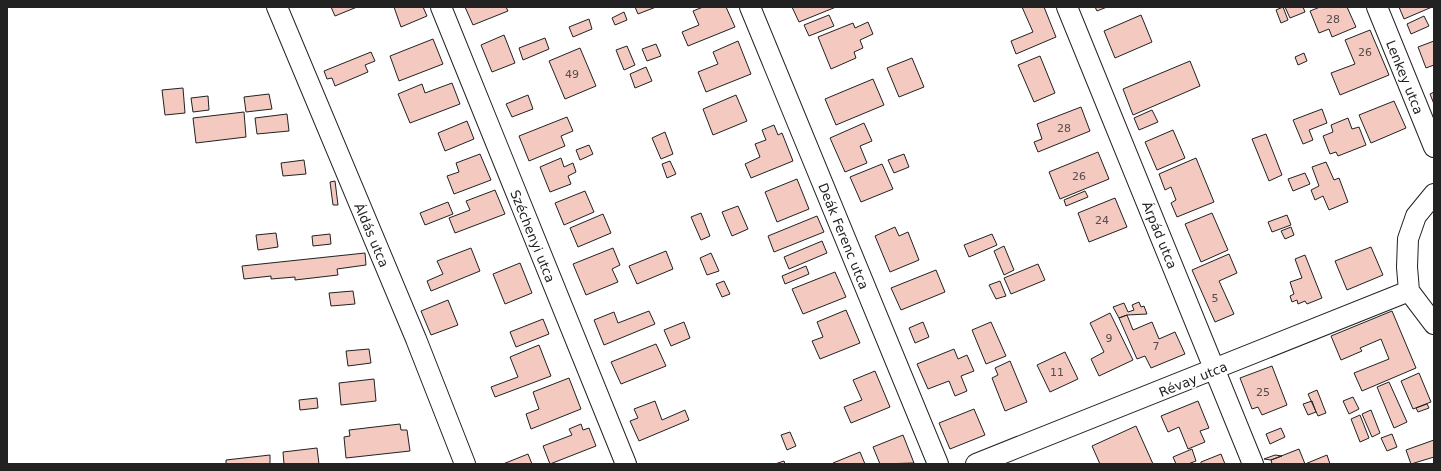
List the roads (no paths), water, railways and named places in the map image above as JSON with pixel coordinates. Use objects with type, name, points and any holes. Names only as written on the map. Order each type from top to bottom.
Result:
[{"type":"street","name":"Áldás utca","points":[[277,7],[416,339],[465,464]]},
{"type":"street","name":"Széchenyi utca","points":[[440,7],[626,464]]},
{"type":"street","name":"Deák Ferenc utca","points":[[750,7],[938,464]]},
{"type":"street","name":"Árpád utca","points":[[1067,7],[1253,464]]},
{"type":"street","name":"Lenkey utca","points":[[1377,7],[1434,147]]},
{"type":"street","points":[[1434,194],[1416,216],[1408,239],[1407,266],[1409,291],[1434,324]]},
{"type":"street","name":"Révay utca","points":[[976,464],[1216,370],[1409,291]]}]
